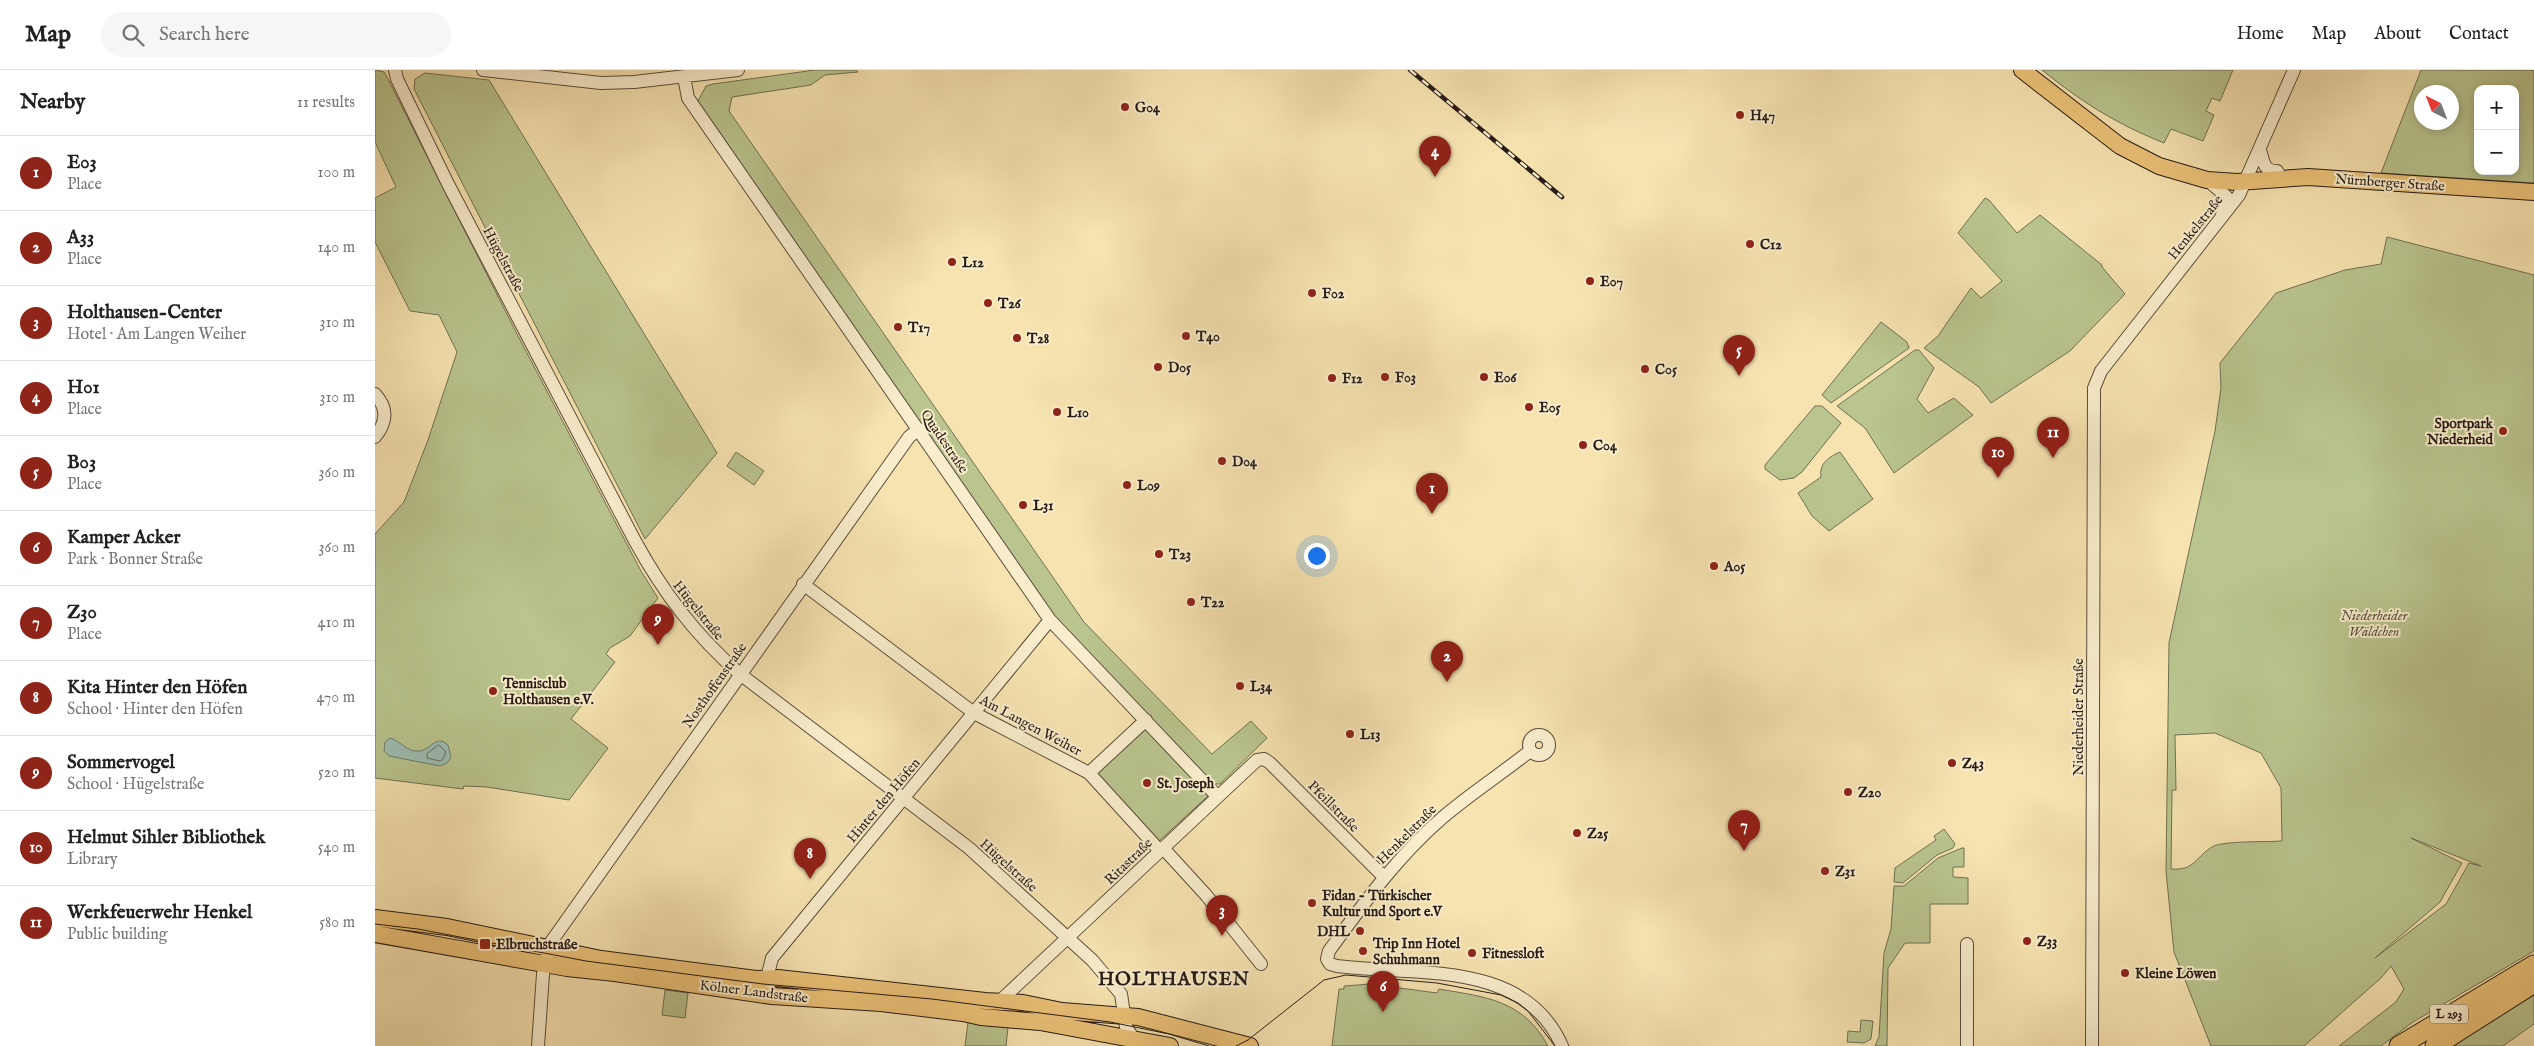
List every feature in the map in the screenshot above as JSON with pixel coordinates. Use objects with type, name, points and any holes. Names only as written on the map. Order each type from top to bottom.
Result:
[{"type":"highway","name":"L 293","points":[[2399,1046],[2534,965]]},
{"type":"highway","name":"L 293","points":[[2435,1046],[2534,983]]},
{"type":"main road","name":"Nürnberger Straße","points":[[2023,70],[2120,146],[2159,166],[2207,180],[2246,182],[2308,177],[2534,192]]},
{"type":"main road","name":"Kölner Landstraße","points":[[375,918],[447,927],[547,957],[619,961],[767,978],[1023,1003],[1062,1011],[1124,1015],[1203,1032],[1237,1045]]},
{"type":"main road","name":"Kölner Landstraße","points":[[375,934],[547,957],[653,978],[744,993],[974,1014],[981,1017],[1077,1027],[1170,1046]]},
{"type":"main road","points":[[793,997],[790,991],[792,985],[808,982]]},
{"type":"main road","points":[[974,1014],[990,1013],[997,1007],[1000,1001]]},
{"type":"street","name":"Hügelstraße","points":[[395,70],[397,79],[452,192],[655,578],[693,630],[740,674],[969,848],[1068,938],[1118,988],[1124,1004],[1126,1027],[1143,1042]]},
{"type":"street","points":[[483,70],[594,82],[648,75],[684,77],[738,70]]},
{"type":"street","name":"Henkelstraße","points":[[2094,388],[2101,371],[2239,195],[2261,150],[2294,70]]},
{"type":"street","name":"Quadestraße","points":[[684,77],[688,98],[1050,620],[1217,796]]},
{"type":"street","points":[[2261,150],[2264,166],[2269,170],[2277,171],[2282,179]]},
{"type":"street","points":[[2207,180],[2226,196],[2222,217]]},
{"type":"street","name":"Niederheider Straße","points":[[2092,1046],[2094,388]]},
{"type":"street","points":[[375,394],[383,403],[385,412],[378,433]]},
{"type":"street","name":"Nosthoffenstraße","points":[[547,957],[555,936],[803,584],[909,437],[919,429]]},
{"type":"street","name":"Am Langen Weiher","points":[[803,584],[974,713],[1089,773],[1210,900],[1261,964]]},
{"type":"street","name":"Hinter den Höfen","points":[[767,978],[772,958],[1050,620]]},
{"type":"street","points":[[1089,773],[1145,720]]},
{"type":"street","name":"Henkelstraße","points":[[1530,751],[1442,818],[1384,877],[1329,951],[1327,959],[1330,964],[1337,966],[1438,974],[1497,984],[1517,994],[1535,1008],[1563,1046]]},
{"type":"street","name":"Ritastraße","points":[[1000,1001],[1251,764],[1260,759]]},
{"type":"street","name":"Pfeillstraße","points":[[1260,759],[1270,763],[1384,877]]},
{"type":"street","points":[[1967,944],[1967,1046]]},
{"type":"street","points":[[538,1046],[547,957]]},
{"type":"street","points":[[744,993],[763,989],[767,978]]},
{"type":"street","points":[[1017,986],[1015,996],[1023,1003]]},
{"type":"green space","points":[[375,70],[384,72],[389,81],[516,332],[641,571],[658,598],[630,636],[610,648],[606,654],[615,662],[571,719],[608,748],[569,800],[487,787],[464,786],[463,789],[375,778],[375,534],[404,502],[428,440],[457,352],[439,315],[410,311],[375,242],[375,198],[396,187],[375,142]]},
{"type":"green space","points":[[815,70],[856,70],[858,72],[825,75],[811,85],[732,97],[729,111],[1084,622],[1212,754],[1251,721],[1267,738],[1220,784],[1214,784],[1203,774],[1059,623],[698,101],[706,86],[713,84]]},
{"type":"green space","points":[[2042,70],[2233,70],[2220,101],[2212,98],[2206,111],[2214,115],[2203,141],[2171,129],[2164,143],[2130,128],[2100,111],[2071,93]]},
{"type":"green space","points":[[2421,70],[2534,70],[2534,183],[2381,173],[2414,88],[2414,130],[2459,130],[2459,85],[2415,85]]},
{"type":"green space","points":[[425,73],[489,80],[717,453],[645,539],[414,89],[415,79]]},
{"type":"green space","points":[[1985,198],[1989,200],[2017,233],[2040,215],[2102,265],[2125,294],[2070,351],[1991,403],[1979,387],[1924,348],[1938,336],[1971,288],[1981,298],[2002,281],[1958,233]]},
{"type":"green space","name":"Niederheider Wäldchen","points":[[2387,237],[2534,275],[2534,951],[2413,1022],[2381,1046],[2339,1046],[2396,1002],[2404,989],[2391,966],[2381,978],[2304,1046],[2211,1046],[2174,952],[2166,871],[2169,643],[2215,431],[2221,388],[2220,363],[2276,293],[2345,270],[2381,264]],"holes":[[[2215,733],[2261,753],[2281,788],[2282,841],[2219,844],[2208,850],[2186,868],[2171,869],[2172,790],[2176,790],[2175,735]],[[2411,838],[2481,866],[2469,863],[2446,904],[2375,958],[2440,902],[2462,863]]]},
{"type":"green space","points":[[1881,322],[1907,342],[1909,348],[1831,403],[1822,395]]},
{"type":"green space","points":[[1915,350],[1919,350],[1934,368],[1917,399],[1928,413],[1954,398],[1973,415],[1894,473],[1865,428],[1837,406]]},
{"type":"green space","points":[[1815,406],[1822,406],[1841,423],[1802,472],[1794,478],[1780,480],[1765,469],[1765,465]]},
{"type":"green space","points":[[736,452],[764,471],[754,485],[727,466]]},
{"type":"green space","points":[[1840,452],[1873,499],[1829,531],[1812,516],[1798,493],[1821,477],[1823,464]]},
{"type":"green space","points":[[1144,725],[1208,796],[1159,841],[1093,771]]},
{"type":"green space","points":[[1944,829],[1955,844],[1953,848],[1937,855],[1903,883],[1894,882],[1895,868],[1936,840],[1934,836]]},
{"type":"green space","points":[[1964,848],[1964,867],[1953,867],[1953,877],[1968,878],[1968,904],[1930,904],[1930,943],[1905,943],[1888,968],[1887,1046],[1875,1046],[1879,1037],[1884,953],[1891,929],[1894,886],[1904,886],[1938,858]]},
{"type":"green space","points":[[1370,984],[1437,993],[1439,989],[1488,998],[1515,1010],[1527,1019],[1548,1046],[1332,1046],[1339,989],[1344,989],[1344,986]]},
{"type":"green space","points":[[665,990],[688,993],[685,1018],[662,1015]]},
{"type":"green space","points":[[2534,995],[2534,1024],[2503,1046],[2451,1046]]},
{"type":"green space","points":[[1861,1020],[1873,1021],[1871,1039],[1864,1043],[1847,1042],[1848,1031],[1860,1032]]},
{"type":"green space","points":[[968,1022],[1008,1027],[1006,1046],[965,1046]]},
{"type":"water","points":[[390,738],[415,751],[424,750],[440,741],[444,742],[448,745],[451,757],[447,763],[440,766],[389,756],[384,751],[385,742]]},
{"type":"tram line","points":[[375,924],[418,929],[586,961],[763,984],[932,999],[1110,1022],[1169,1034],[1209,1046]]},
{"type":"tram line","points":[[1236,1046],[1248,1040],[1324,980],[1346,975],[1437,983],[1501,995],[1518,1003],[1528,1011],[1555,1046]]},
{"type":"railway","points":[[1410,70],[1562,197]]},
{"type":"place","name":"G04","points":[[1125,107]]},
{"type":"place","name":"H47","points":[[1740,115]]},
{"type":"place","name":"H01","points":[[1435,177]]},
{"type":"place","name":"C12","points":[[1750,244]]},
{"type":"place","name":"L12","points":[[952,262]]},
{"type":"place","name":"E07","points":[[1590,281]]},
{"type":"place","name":"F02","points":[[1312,293]]},
{"type":"place","name":"T26","points":[[988,303]]},
{"type":"place","name":"T17","points":[[898,327]]},
{"type":"place","name":"T40","points":[[1186,336]]},
{"type":"place","name":"T28","points":[[1017,338]]},
{"type":"place","name":"D05","points":[[1158,367]]},
{"type":"place","name":"C05","points":[[1645,369]]},
{"type":"place","name":"B03","points":[[1739,376]]},
{"type":"place","name":"F03","points":[[1385,377]]},
{"type":"place","name":"E06","points":[[1484,377]]},
{"type":"place","name":"F12","points":[[1332,378]]},
{"type":"place","name":"E05","points":[[1529,407]]},
{"type":"place","name":"L10","points":[[1057,412]]},
{"type":"place","name":"Sportpark Niederheid","points":[[2503,431]]},
{"type":"place","name":"C04","points":[[1583,445]]},
{"type":"place","name":"Werkfeuerwehr Henkel","points":[[2053,458]]},
{"type":"place","name":"D04","points":[[1222,461]]},
{"type":"place","name":"Helmut Sihler Bibliothek","points":[[1998,478]]},
{"type":"place","name":"L09","points":[[1127,485]]},
{"type":"place","name":"L31","points":[[1023,505]]},
{"type":"place","name":"E03","points":[[1432,514]]},
{"type":"place","name":"T23","points":[[1159,554]]},
{"type":"place","name":"A05","points":[[1714,566]]},
{"type":"place","name":"T22","points":[[1191,602]]},
{"type":"place","name":"Sommervogel","points":[[658,645]]},
{"type":"place","name":"A33","points":[[1447,682]]},
{"type":"place","name":"L34","points":[[1240,686]]},
{"type":"place","name":"Tennisclub Holthausen e.V.","points":[[493,691]]},
{"type":"place","name":"L13","points":[[1350,734]]},
{"type":"place","name":"Z43","points":[[1952,763]]},
{"type":"place","name":"St. Joseph","points":[[1147,783]]},
{"type":"place","name":"Z20","points":[[1848,792]]},
{"type":"place","name":"Z25","points":[[1577,833]]},
{"type":"place","name":"Z30","points":[[1744,851]]},
{"type":"place","name":"Z31","points":[[1825,871]]},
{"type":"place","name":"Kita Hinter den Höfen","points":[[810,879]]},
{"type":"place","name":"Fidan - Türkischer Kultur und Sport e.V","points":[[1312,903]]},
{"type":"place","name":"DHL","points":[[1360,931]]},
{"type":"place","name":"Holthausen-Center","points":[[1222,936]]},
{"type":"place","name":"Z33","points":[[2027,941]]},
{"type":"place","name":"Elbruchstraße","points":[[485,944]]},
{"type":"place","name":"Trip Inn Hotel Schuhmann","points":[[1363,951]]},
{"type":"place","name":"Fitnessloft","points":[[1472,953]]},
{"type":"place","name":"Kleine Löwen","points":[[2125,973]]},
{"type":"place","name":"Kamper Acker","points":[[1383,1012]]},
{"type":"district","name":"HOLTHAUSEN","points":[[1174,978]]}]
